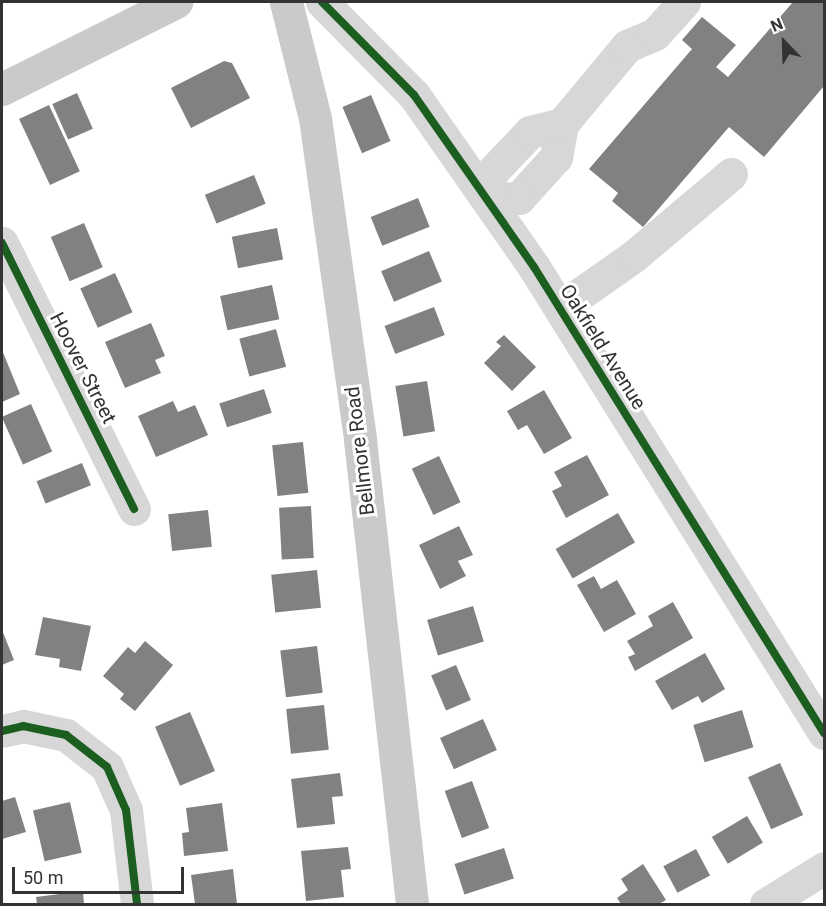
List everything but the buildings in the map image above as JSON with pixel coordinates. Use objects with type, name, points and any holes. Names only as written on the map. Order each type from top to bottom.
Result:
[{"type":"main road","points":[[2,89],[176,2]]},
{"type":"main road","name":"Bellmore Road","points":[[286,2],[315,118],[360,440],[412,904]]},
{"type":"street","name":"Oakfield Avenue","points":[[322,2],[414,95],[487,199],[560,308],[825,733]]},
{"type":"street","points":[[487,199],[519,198],[555,157],[562,124],[627,46],[655,34],[684,2]]},
{"type":"street","points":[[560,308],[634,256],[731,174]]},
{"type":"street","name":"Hoover Street","points":[[2,243],[134,509]]},
{"type":"street","points":[[2,731],[23,726],[66,735],[107,767],[121,794],[137,904]]},
{"type":"street","points":[[766,904],[825,867]]},
{"type":"cycle path","points":[[322,2],[414,95],[534,267],[824,733]]},
{"type":"cycle path","points":[[2,243],[134,509]]},
{"type":"cycle path","points":[[2,731],[23,726],[66,735],[107,767],[126,810],[137,904]]}]
